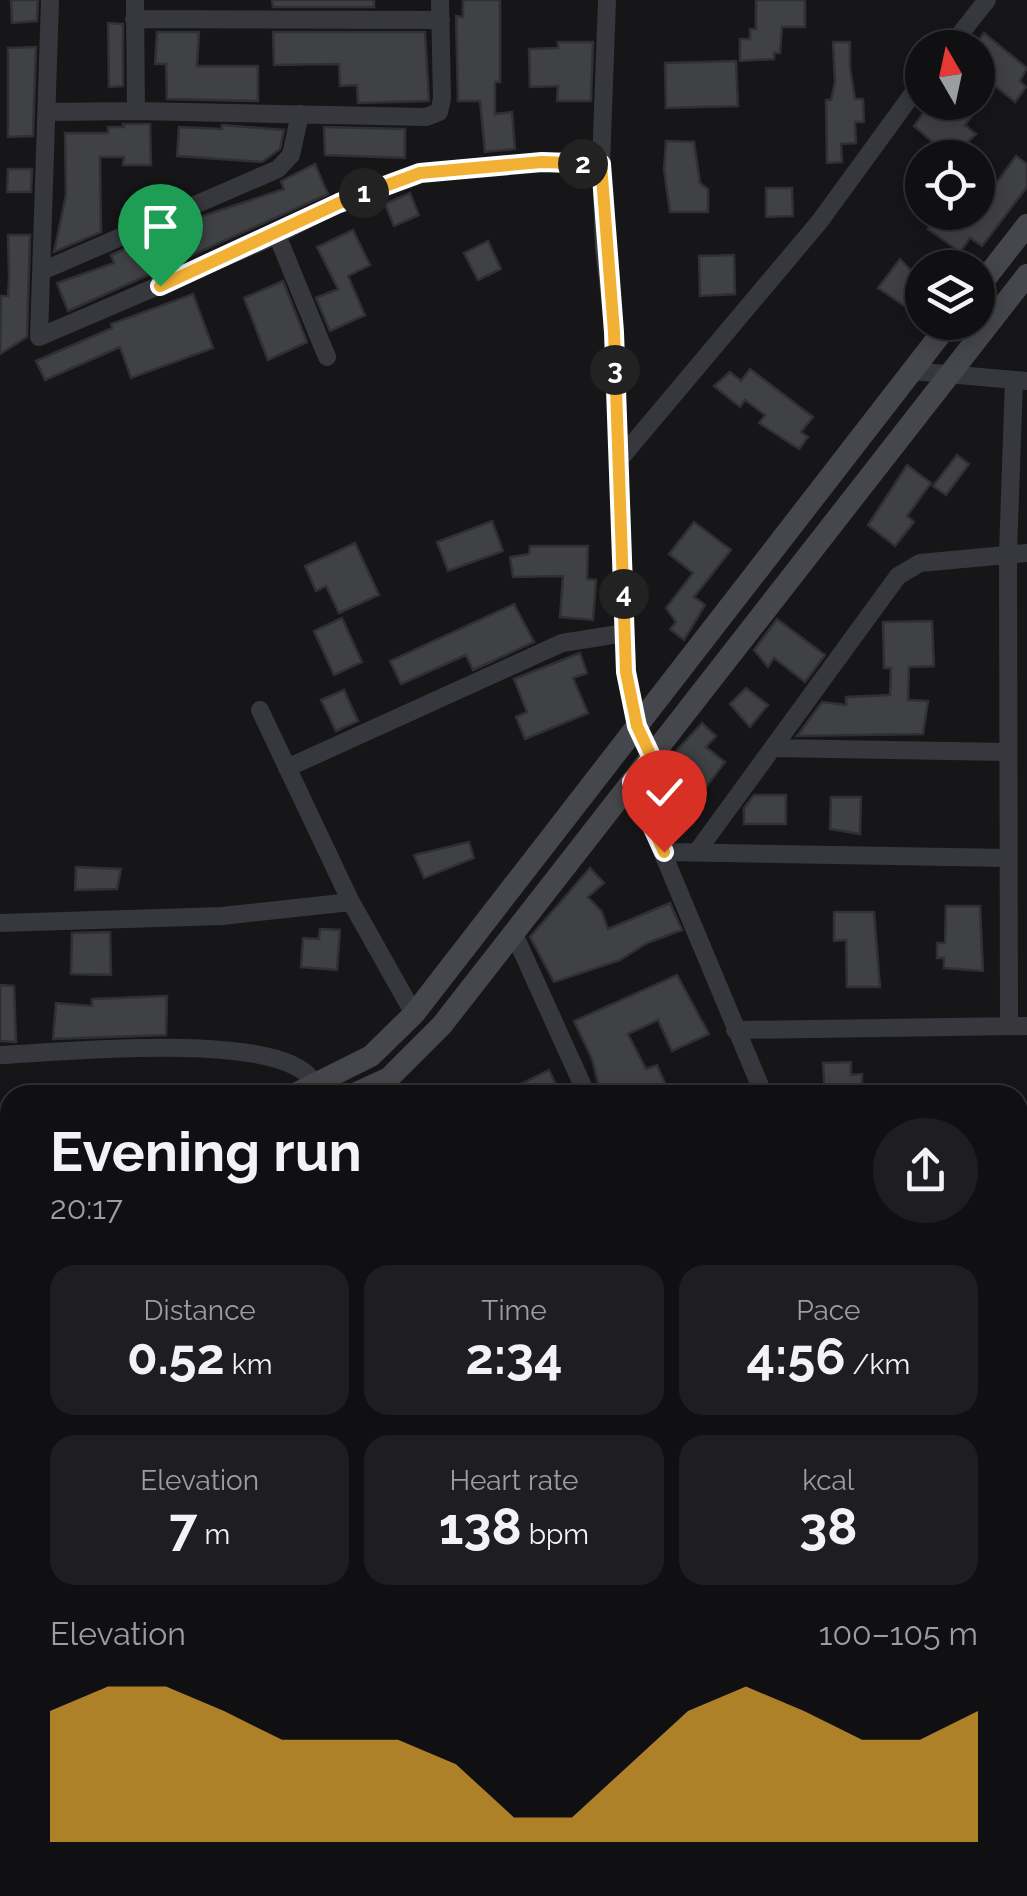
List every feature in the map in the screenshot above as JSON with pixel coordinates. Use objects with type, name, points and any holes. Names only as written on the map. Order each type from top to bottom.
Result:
[{"type":"main road","points":[[995,266],[1027,225]]},
{"type":"main road","points":[[393,1085],[515,936],[1027,275]]},
{"type":"main road","points":[[314,1085],[371,1056],[414,1014],[936,340]]},
{"type":"street","points":[[50,0],[42,271],[36,332],[44,337],[277,235],[339,203],[420,173],[542,162],[601,164]]},
{"type":"street","points":[[48,112],[426,116],[439,112],[440,0]]},
{"type":"street","points":[[607,0],[601,164],[619,460],[626,672],[637,726],[652,758]]},
{"type":"street","points":[[963,30],[987,0]]},
{"type":"street","points":[[136,110],[135,10],[441,20]]},
{"type":"street","points":[[619,460],[820,221],[905,104]]},
{"type":"street","points":[[42,271],[278,169],[290,155],[300,114]]},
{"type":"street","points":[[277,235],[327,357]]},
{"type":"street","points":[[736,1030],[1018,1026],[1007,858],[1007,752],[1018,553],[1021,380],[912,371]]},
{"type":"street","points":[[696,853],[906,570],[920,563],[1018,553]]},
{"type":"street","points":[[287,768],[562,642],[626,634]]},
{"type":"street","points":[[1008,702],[1027,701]]},
{"type":"street","points":[[260,710],[351,902],[414,1014]]},
{"type":"street","points":[[773,748],[1007,752]]},
{"type":"street","points":[[632,782],[760,1085]]},
{"type":"street","points":[[664,852],[1007,858]]},
{"type":"street","points":[[0,923],[222,916],[351,902]]},
{"type":"street","points":[[515,936],[582,1085]]},
{"type":"street","points":[[0,1056],[225,1049],[291,1063],[304,1070],[304,1085]]},
{"type":"building","points":[[11,0],[38,0],[37,21],[12,23]]},
{"type":"building","points":[[272,0],[374,0],[374,7],[273,7]]},
{"type":"building","points":[[463,0],[500,0],[500,82],[495,82],[495,114],[512,112],[515,149],[485,152],[480,101],[458,101],[456,16],[463,17]]},
{"type":"building","points":[[756,0],[805,0],[805,27],[782,27],[780,53],[774,53],[774,59],[740,61],[740,39],[750,39],[750,29],[756,29]]},
{"type":"building","points":[[108,23],[123,24],[123,86],[109,87]]},
{"type":"building","points":[[157,32],[199,32],[197,66],[258,66],[258,101],[167,99],[166,64],[155,64]]},
{"type":"building","points":[[273,32],[425,32],[429,101],[358,103],[357,85],[340,86],[339,64],[274,65]]},
{"type":"building","points":[[558,42],[593,42],[591,101],[557,101],[558,86],[530,87],[529,49],[558,48]]},
{"type":"building","points":[[833,42],[850,42],[855,99],[863,99],[864,122],[855,122],[856,143],[841,144],[842,162],[827,163],[826,100],[831,100],[835,82]]},
{"type":"building","points":[[995,42],[1027,68],[1020,81],[1026,87],[1015,102],[995,86]]},
{"type":"building","points":[[36,47],[33,136],[8,137],[8,48]]},
{"type":"building","points":[[736,61],[738,106],[666,108],[665,63]]},
{"type":"building","points":[[918,120],[969,120],[965,125],[976,134],[970,140],[930,140],[914,126]]},
{"type":"building","points":[[123,124],[150,124],[151,165],[123,165],[124,157],[100,157],[101,232],[54,252],[66,195],[65,133],[108,133],[108,127],[124,127]]},
{"type":"building","points":[[222,125],[284,130],[280,149],[262,162],[177,156],[179,127],[222,129]]},
{"type":"building","points":[[324,127],[405,129],[405,158],[325,155]]},
{"type":"building","points":[[666,141],[694,142],[700,183],[708,189],[708,212],[670,212],[664,170]]},
{"type":"building","points":[[1016,156],[1027,164],[1027,187],[995,229],[995,185]]},
{"type":"building","points":[[315,164],[328,194],[68,311],[57,283],[114,263],[111,255],[133,245],[136,251],[162,241],[159,234],[197,218],[284,189],[281,181]]},
{"type":"building","points":[[8,169],[32,169],[31,192],[7,192]]},
{"type":"building","points":[[766,188],[792,188],[793,216],[766,217]]},
{"type":"building","points":[[410,193],[419,215],[394,226],[385,204]]},
{"type":"building","points":[[353,230],[370,265],[348,276],[365,315],[330,331],[316,298],[338,289],[317,247]]},
{"type":"building","points":[[929,230],[994,230],[982,246],[970,238],[957,250]]},
{"type":"building","points":[[8,235],[30,235],[27,337],[0,354],[1,296],[8,296]]},
{"type":"building","points":[[488,241],[501,269],[478,280],[464,253]]},
{"type":"building","points":[[734,255],[735,294],[700,296],[699,256]]},
{"type":"building","points":[[900,259],[905,264],[905,306],[878,288]]},
{"type":"building","points":[[283,281],[307,342],[268,360],[244,298]]},
{"type":"building","points":[[193,294],[213,348],[131,378],[120,347],[45,380],[36,361],[112,328],[111,324]]},
{"type":"building","points":[[750,369],[813,417],[801,432],[808,437],[799,449],[759,423],[765,415],[745,400],[740,407],[714,386],[730,372],[741,381]]},
{"type":"building","points":[[957,455],[969,464],[946,495],[933,486]]},
{"type":"building","points":[[907,465],[931,483],[907,516],[914,522],[895,546],[868,525]]},
{"type":"building","points":[[492,521],[503,551],[448,571],[437,542]]},
{"type":"building","points":[[694,522],[731,550],[694,597],[705,605],[684,640],[670,629],[676,622],[666,608],[693,573],[669,554]]},
{"type":"building","points":[[355,543],[379,595],[339,613],[326,586],[316,591],[305,566]]},
{"type":"building","points":[[530,546],[588,546],[587,579],[596,580],[593,620],[560,617],[563,576],[513,577],[510,557],[529,554]]},
{"type":"building","points":[[514,604],[534,642],[473,670],[466,655],[401,684],[390,661]]},
{"type":"building","points":[[342,618],[362,662],[334,675],[314,631]]},
{"type":"building","points":[[777,619],[825,655],[805,682],[774,658],[768,667],[754,650]]},
{"type":"building","points":[[932,621],[934,666],[909,667],[908,700],[928,701],[923,734],[797,736],[822,702],[846,705],[846,697],[890,695],[891,668],[884,668],[883,622]]},
{"type":"building","points":[[580,653],[587,673],[573,678],[588,713],[525,739],[516,717],[527,712],[514,679]]},
{"type":"building","points":[[746,688],[768,705],[750,727],[730,704]]},
{"type":"building","points":[[344,690],[358,721],[336,731],[321,700]]},
{"type":"building","points":[[702,723],[716,736],[706,747],[725,762],[703,791],[687,779],[674,798],[658,785],[671,766],[666,762]]},
{"type":"building","points":[[754,795],[786,795],[786,824],[744,824],[744,808]]},
{"type":"building","points":[[831,797],[861,797],[860,834],[830,829]]},
{"type":"building","points":[[469,842],[474,858],[424,878],[414,855]]},
{"type":"building","points":[[76,867],[121,869],[117,889],[75,890]]},
{"type":"building","points":[[590,868],[604,883],[588,897],[602,912],[608,929],[670,903],[682,930],[647,943],[620,960],[554,982],[530,937]]},
{"type":"building","points":[[946,906],[980,906],[983,971],[944,968],[944,958],[937,958],[937,943],[945,943]]},
{"type":"building","points":[[834,912],[874,912],[880,987],[847,987],[846,940],[834,941]]},
{"type":"building","points":[[320,929],[340,930],[337,970],[301,967],[303,938],[319,939]]},
{"type":"building","points":[[110,932],[111,975],[71,974],[72,933]]},
{"type":"building","points":[[677,975],[709,1034],[672,1051],[658,1020],[628,1034],[646,1069],[657,1065],[666,1085],[598,1085],[592,1059],[574,1021]]},
{"type":"building","points":[[0,985],[14,986],[16,1042],[0,1041]]},
{"type":"building","points":[[167,996],[166,1035],[53,1039],[56,1003],[92,1006],[92,999]]},
{"type":"building","points":[[851,1062],[851,1075],[862,1074],[862,1085],[824,1085],[823,1063]]},
{"type":"building","points":[[549,1070],[556,1085],[519,1085]]},
{"type":"route","points":[[160,286],[339,203],[420,173],[542,162],[601,164],[604,248],[614,332],[626,672],[637,726],[652,758],[632,782],[664,852]]}]
